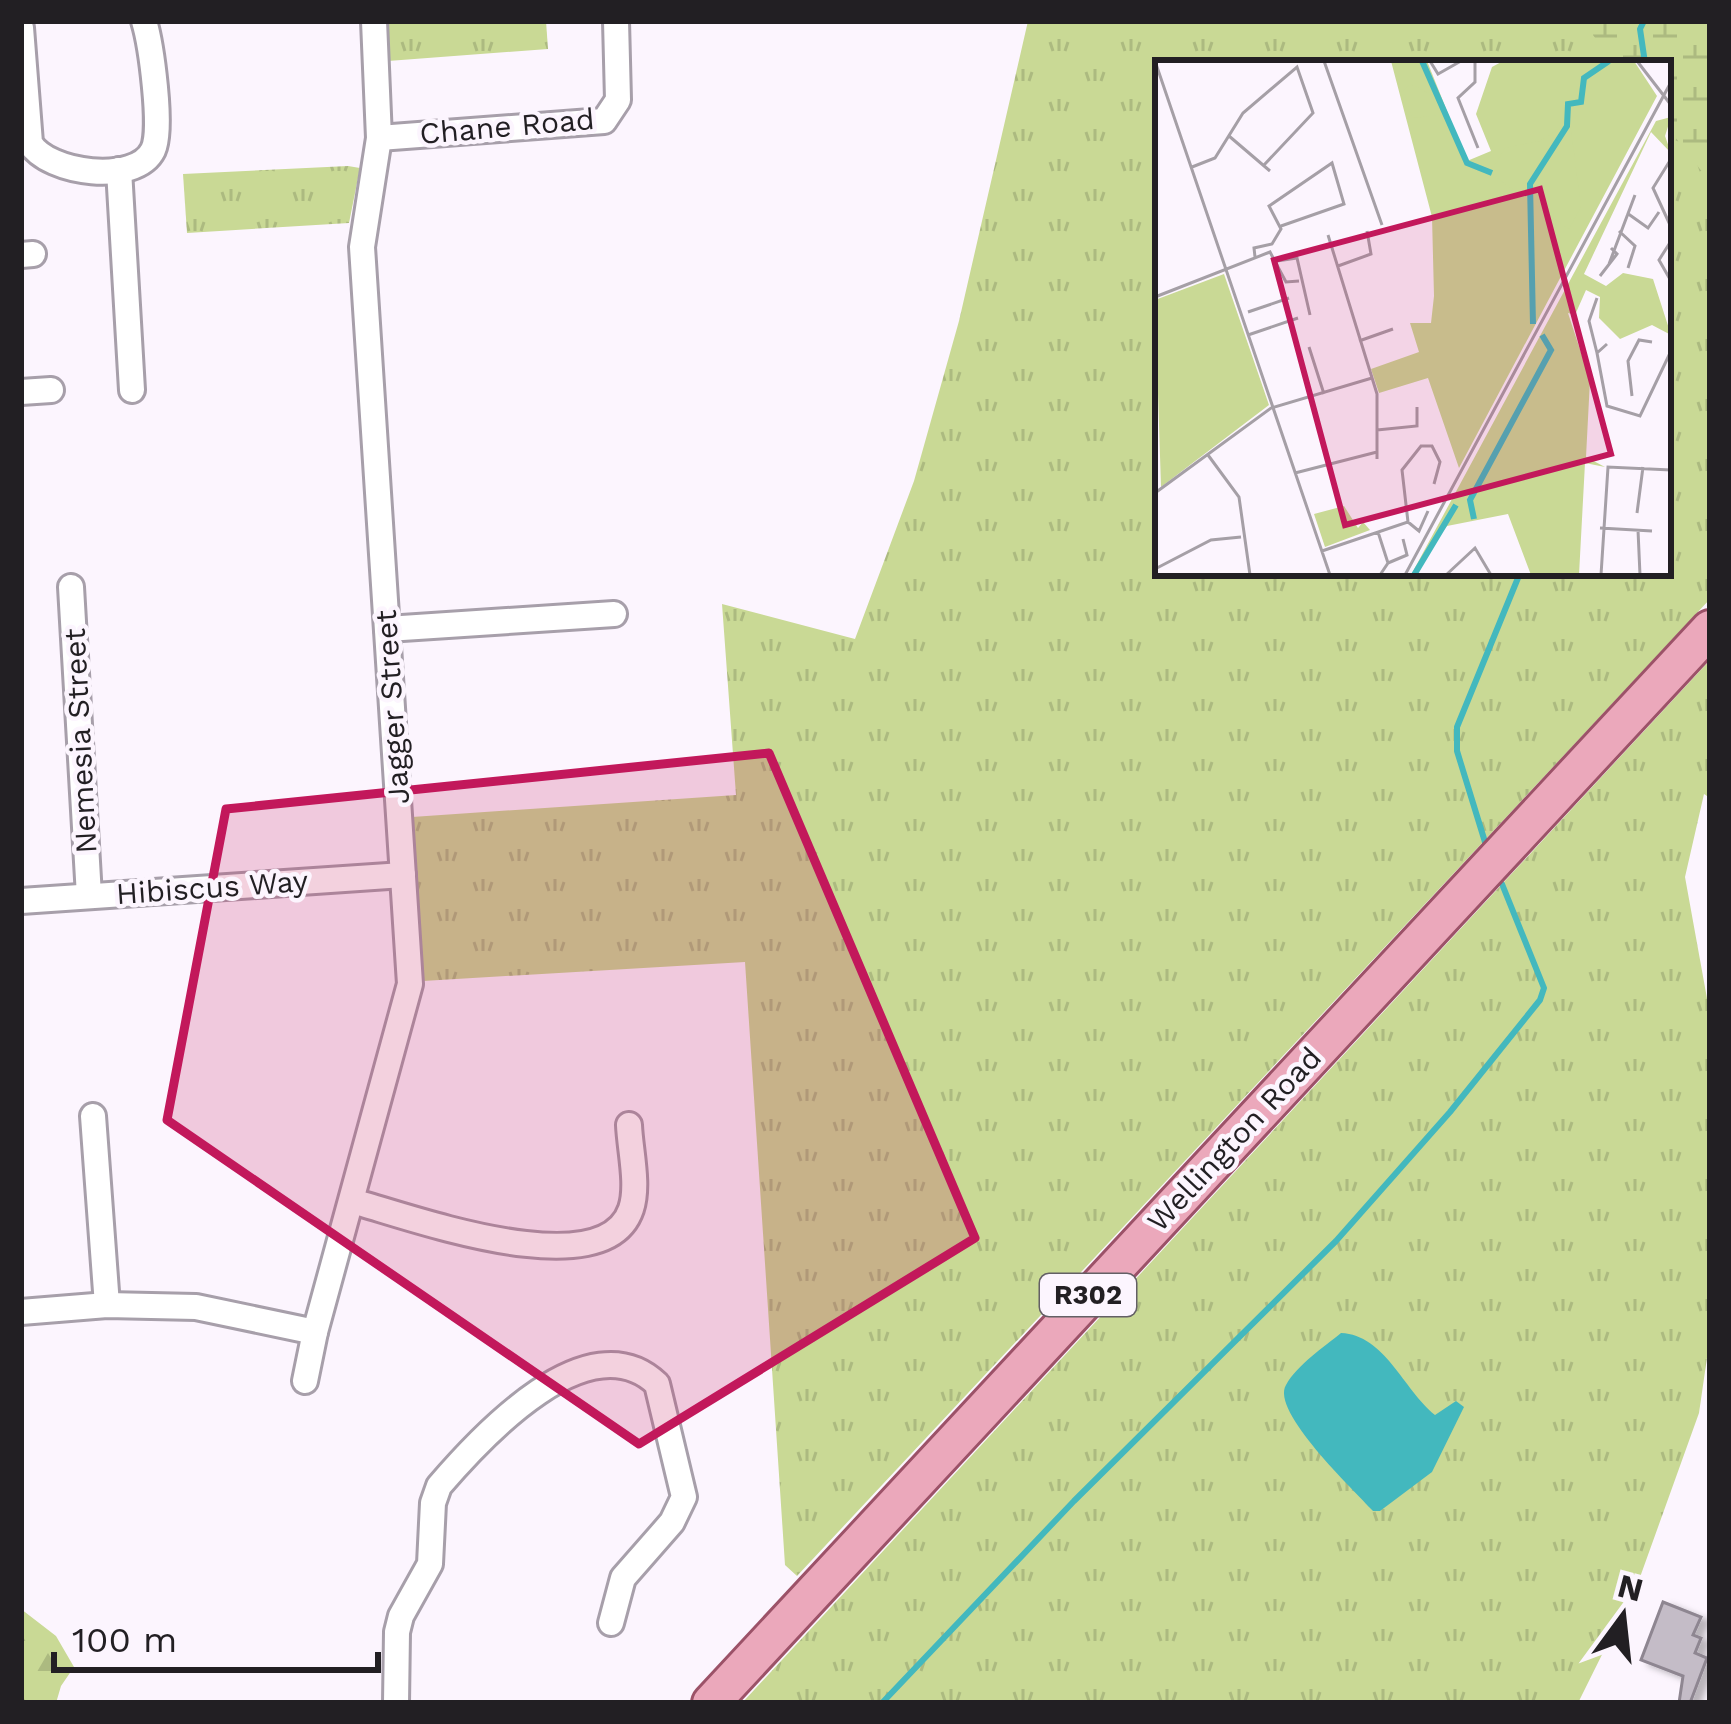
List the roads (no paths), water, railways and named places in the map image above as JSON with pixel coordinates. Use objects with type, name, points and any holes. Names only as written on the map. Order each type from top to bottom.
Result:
[{"type":"main road","name":"Wellington Road","points":[[711,1703],[1710,628]]},
{"type":"street","points":[[21,28],[30,143],[36,153],[50,164],[75,170],[119,170],[147,160],[158,132],[144,21]]},
{"type":"street","name":"Jagger Street","points":[[305,1381],[409,997],[362,247],[379,138],[374,21]]},
{"type":"street","name":"Chane Road","points":[[379,138],[604,121],[615,109],[620,82],[616,21]]},
{"type":"street","points":[[119,170],[132,390]]},
{"type":"street","points":[[21,392],[51,390]]},
{"type":"street","name":"Nemesia Street","points":[[71,587],[89,896]]},
{"type":"street","points":[[387,629],[614,614]]},
{"type":"street","name":"Hibiscus Way","points":[[21,901],[403,874]]},
{"type":"street","points":[[93,1116],[107,1305]]},
{"type":"street","points":[[352,1201],[505,1241],[540,1246],[601,1241],[619,1229],[631,1212],[629,1125]]},
{"type":"street","points":[[21,1312],[107,1305],[196,1306],[315,1332]]},
{"type":"street","points":[[396,1703],[397,1632],[430,1564],[433,1503],[439,1486],[536,1390],[562,1375],[590,1368],[644,1372],[657,1384],[683,1497],[672,1522],[622,1578],[611,1623]]},
{"type":"water","points":[[1341,1333],[1356,1336],[1382,1353],[1435,1415],[1456,1401],[1464,1407],[1432,1472],[1380,1511],[1373,1511],[1316,1450],[1284,1397],[1297,1370]]},
{"type":"waterway","points":[[1644,21],[1640,29],[1645,60]]},
{"type":"waterway","points":[[1485,842],[1457,751],[1457,727],[1519,576]]},
{"type":"waterway","points":[[882,1703],[1074,1501],[1336,1241],[1450,1112],[1540,1000],[1544,988],[1502,884]]}]
